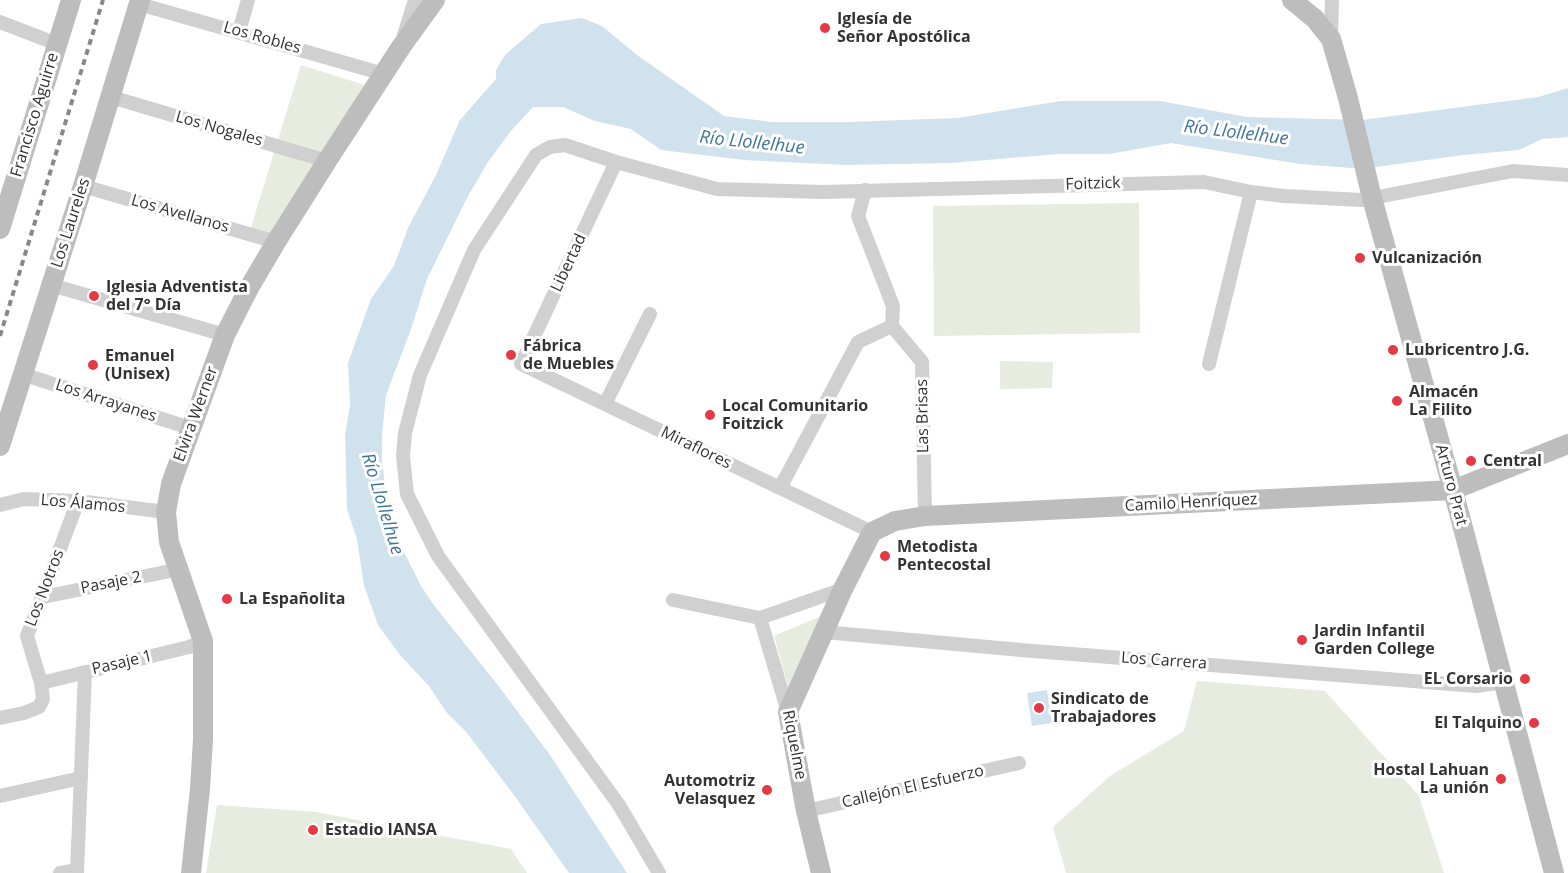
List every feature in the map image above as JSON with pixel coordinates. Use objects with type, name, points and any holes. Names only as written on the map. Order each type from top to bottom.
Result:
[{"type":"main road","name":"Francisco Aguirre","points":[[0,229],[71,0]]},
{"type":"main road","points":[[401,47],[435,0]]},
{"type":"main road","points":[[1292,0],[1315,18],[1331,39]]},
{"type":"main road","name":"Los Laureles","points":[[0,446],[140,2]]},
{"type":"main road","name":"Arturo Prat","points":[[1331,39],[1554,873]]},
{"type":"main road","name":"Elvira Werner","points":[[191,873],[203,740],[203,641],[169,542],[166,512],[171,484],[225,335],[276,242],[401,47]]},
{"type":"main road","name":"Camilo Henríquez","points":[[872,532],[895,521],[925,516],[1453,490],[1568,444]]},
{"type":"main road","points":[[788,712],[843,588],[872,532]]},
{"type":"main road","name":"Riquelme","points":[[788,712],[806,812],[821,873]]},
{"type":"street","points":[[238,31],[248,0]]},
{"type":"street","name":"Elvira Werner","points":[[401,47],[415,0]]},
{"type":"street","points":[[1331,39],[1332,0]]},
{"type":"street","name":"Los Robles","points":[[140,2],[384,74]]},
{"type":"street","points":[[0,22],[57,44]]},
{"type":"street","name":"Los Nogales","points":[[111,97],[327,161]]},
{"type":"street","name":"Foitzick","points":[[659,873],[619,805],[438,556],[408,494],[403,456],[405,433],[420,375],[474,250],[530,161],[542,150],[565,145],[616,162],[717,189],[822,192],[1204,182],[1251,192],[1362,200],[1371,195],[1513,171],[1568,175]]},
{"type":"street","name":"Libertad","points":[[521,364],[616,162]]},
{"type":"street","name":"Los Avellanos","points":[[83,186],[276,242]]},
{"type":"street","points":[[780,488],[858,342],[892,326],[893,306],[858,216],[864,190]]},
{"type":"street","points":[[1209,364],[1251,192]]},
{"type":"street","points":[[51,285],[225,335]]},
{"type":"street","points":[[605,404],[650,314]]},
{"type":"street","name":"Las Brisas","points":[[892,326],[922,362],[925,516]]},
{"type":"street","name":"Miraflores","points":[[521,364],[872,532]]},
{"type":"street","name":"Los Arrayanes","points":[[22,374],[190,428]]},
{"type":"street","name":"Los Álamos","points":[[0,505],[24,499],[78,501],[166,512]]},
{"type":"street","name":"Los Notros","points":[[41,683],[27,636],[78,501]]},
{"type":"street","name":"Pasaje 2","points":[[43,597],[179,572]]},
{"type":"street","points":[[673,600],[760,618],[843,588]]},
{"type":"street","name":"Riquelme","points":[[760,618],[788,712]]},
{"type":"street","name":"Los Carrera","points":[[824,632],[1476,686],[1504,682]]},
{"type":"street","name":"Pasaje 1","points":[[41,683],[189,647],[203,641]]},
{"type":"street","points":[[60,873],[77,871],[85,672]]},
{"type":"street","points":[[0,718],[39,707],[43,699],[41,683]]},
{"type":"street","name":"Callejón El Esfuerzo","points":[[806,812],[1019,763]]},
{"type":"street","points":[[0,796],[81,778]]},
{"type":"shaded area","points":[[301,65],[371,87],[270,244],[248,237]]},
{"type":"shaded area","points":[[1139,203],[1140,333],[934,336],[933,206]]},
{"type":"shaded area","points":[[1000,361],[1053,362],[1052,388],[1000,389]]},
{"type":"shaded area","points":[[819,617],[794,689],[789,690],[774,636]]},
{"type":"shaded area","points":[[1197,681],[1325,691],[1419,796],[1444,873],[1066,873],[1053,827],[1110,776],[1184,731]]},
{"type":"shaded area","name":"Estadio IANSA","points":[[217,805],[316,812],[511,849],[527,873],[206,873]]},
{"type":"water","name":"Río Llollelhue","points":[[582,18],[602,26],[637,55],[724,116],[772,122],[957,118],[1061,101],[1160,101],[1247,117],[1362,120],[1538,97],[1568,88],[1568,137],[1542,139],[1519,150],[1351,168],[1300,164],[1171,143],[1109,154],[1058,154],[950,163],[846,165],[744,160],[661,150],[631,129],[595,121],[563,107],[533,107],[510,132],[488,162],[468,196],[427,279],[386,395],[382,461],[386,493],[395,528],[421,586],[550,755],[627,873],[569,873],[467,733],[447,713],[429,686],[400,655],[378,625],[364,585],[357,539],[347,509],[345,435],[350,405],[348,363],[371,299],[394,266],[408,228],[436,175],[460,120],[496,79],[496,70],[505,55],[541,24]]},
{"type":"water","name":"Sindicato de Trabajadores","points":[[1047,690],[1052,723],[1032,726],[1027,693]]},
{"type":"railway","points":[[0,336],[103,0]]},
{"type":"place","name":"Iglesía de Señor Apostólica","points":[[825,28]]},
{"type":"place","name":"Vulcanización","points":[[1360,258]]},
{"type":"place","name":"Iglesia Adventista del 7° Día","points":[[94,296]]},
{"type":"place","name":"Lubricentro J.G.","points":[[1393,350]]},
{"type":"place","name":"Fábrica de Muebles","points":[[511,355]]},
{"type":"place","name":"Emanuel (Unisex)","points":[[93,365]]},
{"type":"place","name":"Almacén La Filito","points":[[1397,401]]},
{"type":"place","name":"Local Comunitario Foitzick","points":[[710,415]]},
{"type":"place","name":"Central","points":[[1471,461]]},
{"type":"place","name":"Metodista Pentecostal","points":[[885,556]]},
{"type":"place","name":"La Españolita","points":[[227,599]]},
{"type":"place","name":"Jardin Infantil Garden College","points":[[1302,640]]},
{"type":"place","name":"EL Corsario","points":[[1525,679]]},
{"type":"place","name":"Sindicato de Trabajadores","points":[[1039,708]]},
{"type":"place","name":"El Talquino","points":[[1534,723]]},
{"type":"place","name":"Hostal Lahuan La unión","points":[[1501,779]]},
{"type":"place","name":"Automotriz Velasquez","points":[[767,790]]},
{"type":"place","name":"Estadio IANSA","points":[[313,830]]}]
